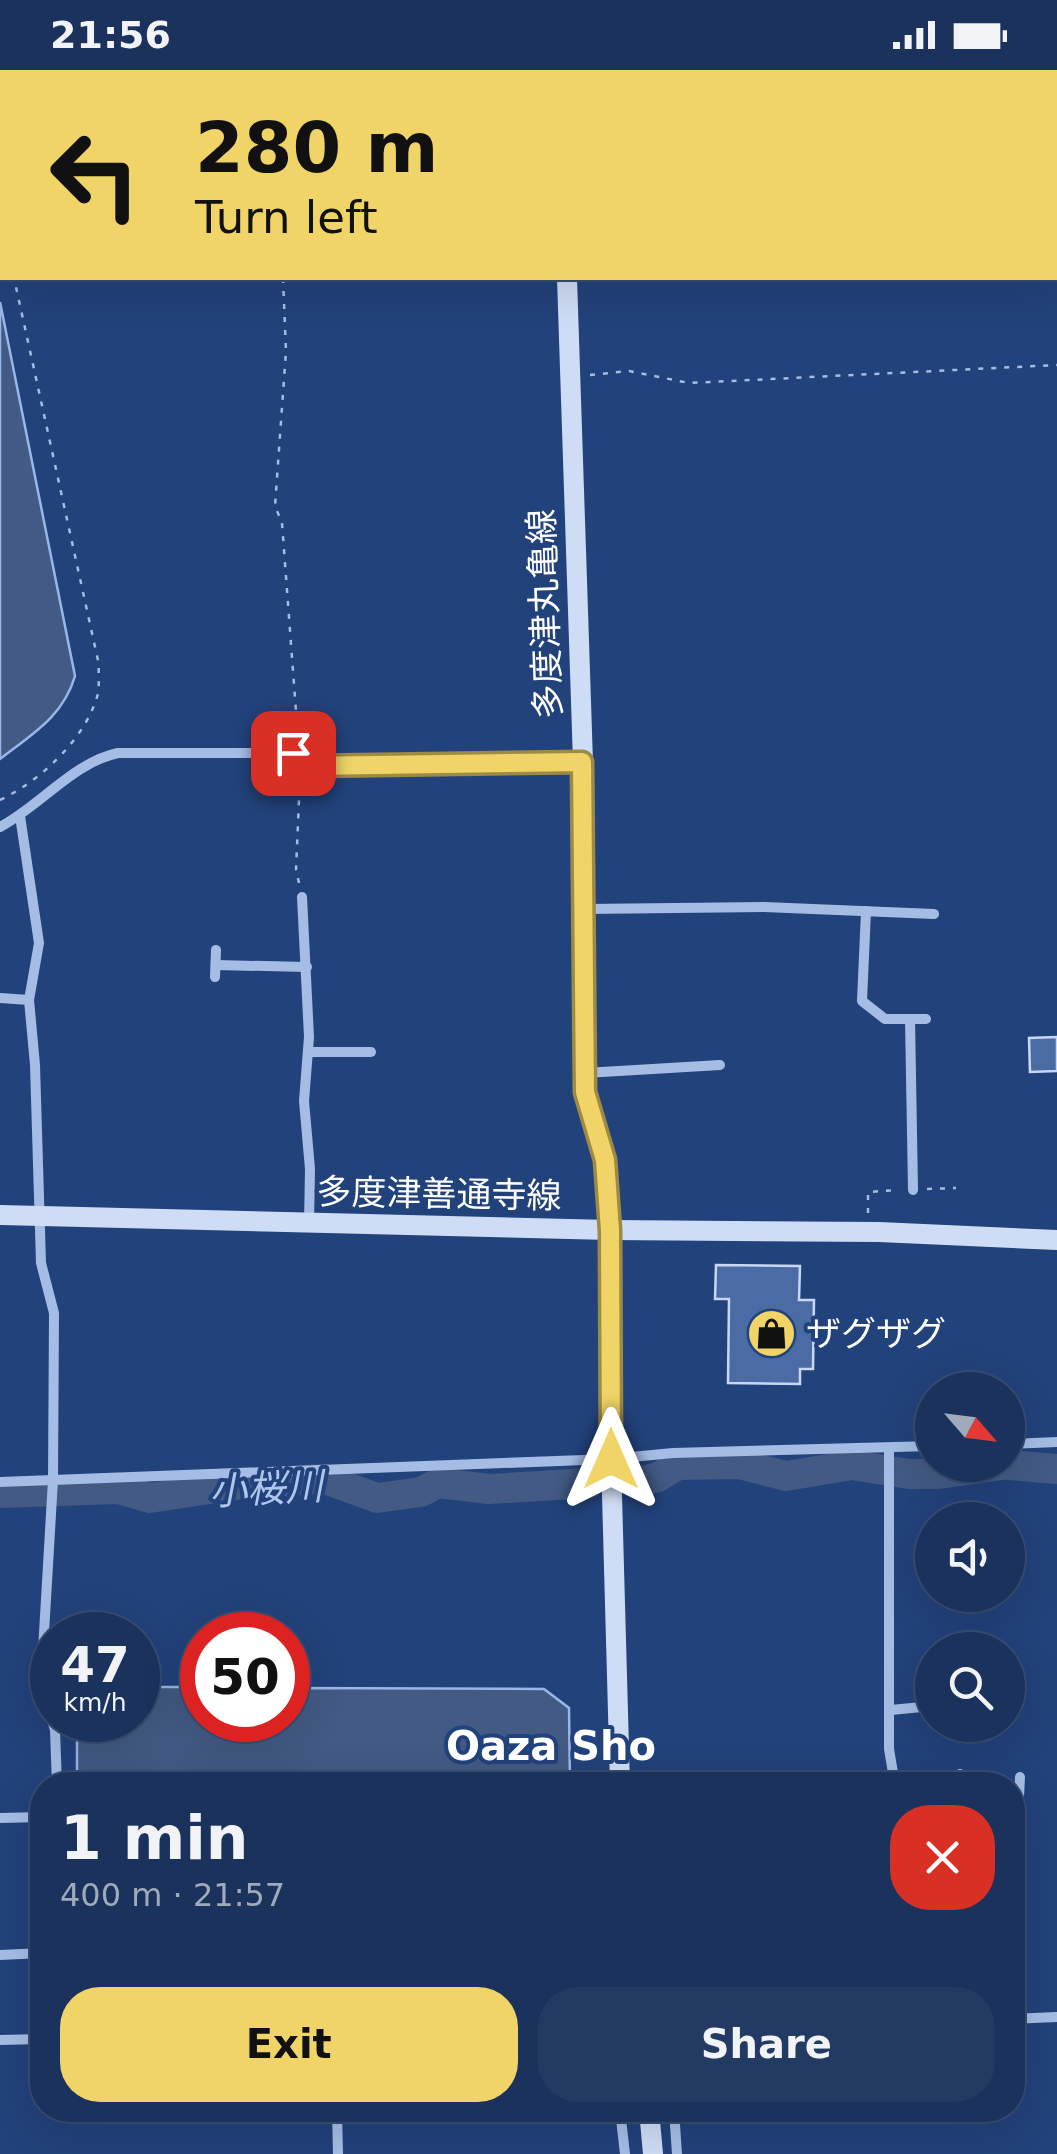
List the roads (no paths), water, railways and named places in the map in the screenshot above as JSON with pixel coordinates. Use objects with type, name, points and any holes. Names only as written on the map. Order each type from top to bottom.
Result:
[{"type":"main road","name":"多度津丸亀線","points":[[566,280],[582,762],[585,1092],[605,1160],[610,1230],[611,1459],[620,1772]]},
{"type":"main road","name":"多度津善通寺線","points":[[0,1215],[610,1230],[868,1232],[1057,1240]]},
{"type":"main road","points":[[650,2122],[653,2154]]},
{"type":"street","points":[[0,827],[100,757],[118,753],[297,756],[309,766],[582,762]]},
{"type":"street","points":[[20,816],[39,943],[29,1000],[42,1263],[54,1313],[53,1480],[41,1684],[55,1730],[57,1772]]},
{"type":"street","points":[[302,897],[307,967],[304,1101],[310,1169],[309,1223]]},
{"type":"street","points":[[584,909],[764,907],[934,914]]},
{"type":"street","points":[[866,912],[862,1001],[885,1020],[926,1019]]},
{"type":"street","points":[[215,978],[216,950]]},
{"type":"street","points":[[216,965],[307,967]]},
{"type":"street","points":[[0,998],[29,1000]]},
{"type":"street","points":[[910,1019],[913,1190]]},
{"type":"street","points":[[308,1052],[371,1052]]},
{"type":"street","points":[[585,1073],[720,1065]]},
{"type":"street","points":[[1025,1443],[1057,1442]]},
{"type":"street","points":[[0,1482],[611,1459],[673,1453],[889,1454],[915,1449]]},
{"type":"street","points":[[889,1454],[889,1750],[893,1772]]},
{"type":"street","points":[[891,1710],[915,1708]]},
{"type":"street","points":[[0,1818],[30,1818]]},
{"type":"street","points":[[0,1955],[30,1954]]},
{"type":"street","points":[[1025,2018],[1057,2017]]},
{"type":"street","points":[[0,2040],[30,2039]]},
{"type":"street","points":[[337,2122],[338,2154]]},
{"type":"street","points":[[621,2122],[624,2154]]},
{"type":"street","points":[[675,2122],[677,2154]]},
{"type":"water","points":[[0,302],[75,676],[54,714],[0,759]]},
{"type":"water","points":[[160,1687],[180,1687],[180,1742],[310,1742],[310,1688],[544,1689],[569,1708],[570,1772],[77,1772],[77,1742],[160,1742]]},
{"type":"waterway","name":"小桜川","points":[[635,1483],[658,1477],[678,1465],[739,1464],[786,1476],[852,1465],[915,1474]]},
{"type":"waterway","name":"小桜川","points":[[1025,1466],[1057,1469]]},
{"type":"waterway","name":"小桜川","points":[[0,1493],[119,1489],[150,1498],[249,1483],[325,1479],[377,1498],[421,1492],[438,1483],[489,1489],[589,1483]]},
{"type":"place","name":"ザグザグ","points":[[771,1334]]},
{"type":"district","name":"Oaza Sho","points":[[551,1746]]}]
